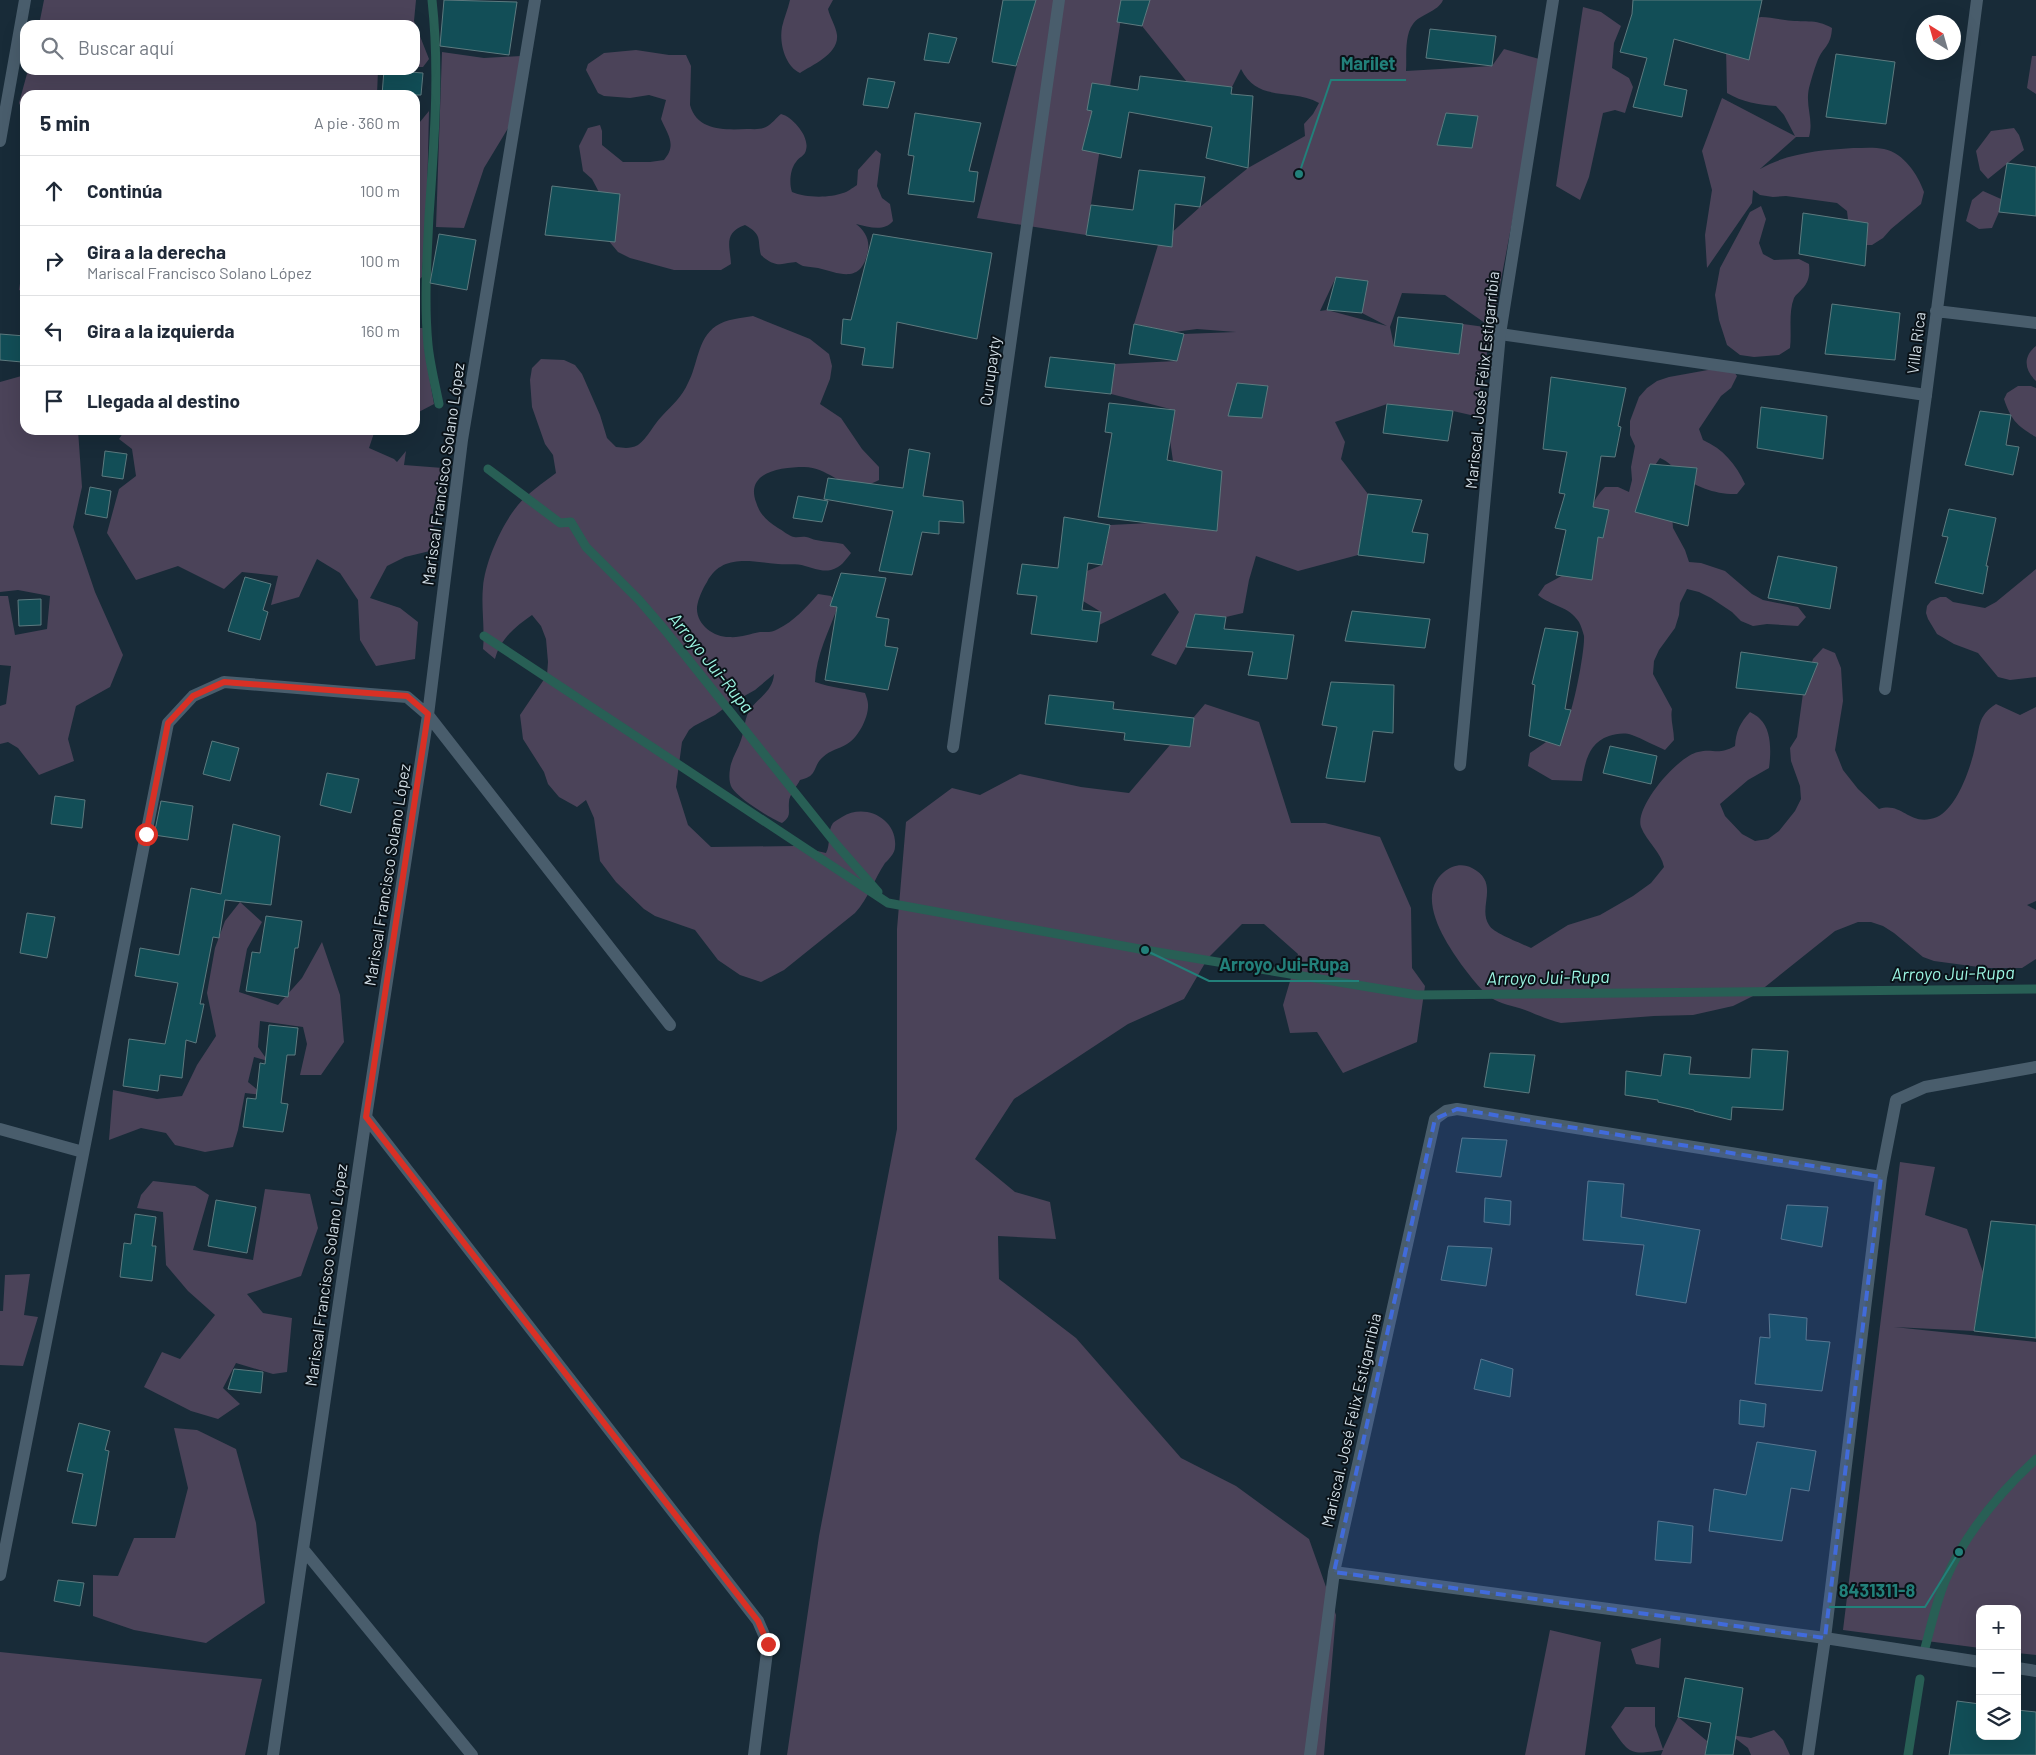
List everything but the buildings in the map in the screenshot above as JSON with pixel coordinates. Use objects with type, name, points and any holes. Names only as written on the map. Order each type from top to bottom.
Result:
[{"type":"street","points":[[21,20],[25,0]]},
{"type":"street","name":"Mariscal Francisco Solano López","points":[[273,1755],[366,1117],[428,714],[462,440],[535,0]]},
{"type":"street","name":"Curupayty","points":[[953,747],[1059,0]]},
{"type":"street","name":"Mariscal. José Félix Estigarribia","points":[[1460,765],[1500,334],[1553,0]]},
{"type":"street","name":"Villa Rica","points":[[1885,690],[1926,395],[1977,0]]},
{"type":"street","points":[[0,141],[20,28]]},
{"type":"street","points":[[1936,311],[2036,323]]},
{"type":"street","points":[[1500,334],[1926,395]]},
{"type":"street","points":[[0,1575],[168,723],[193,696],[224,682],[407,696],[428,714],[670,1025]]},
{"type":"street","points":[[1808,1755],[1881,1176],[1896,1100],[1925,1087],[2036,1067]]},
{"type":"street","name":"Mariscal. José Félix Estigarribia","points":[[1310,1755],[1334,1572],[1435,1119],[1446,1111],[1457,1110],[1881,1176]]},
{"type":"street","points":[[366,1117],[758,1621],[768,1644],[754,1755]]},
{"type":"street","points":[[0,1129],[83,1152]]},
{"type":"street","points":[[303,1549],[472,1755]]},
{"type":"street","points":[[1334,1572],[1824,1638],[1976,1661]]},
{"type":"street","points":[[2021,1669],[2036,1671]]},
{"type":"highlighted area","points":[[1457,1109],[1881,1177],[1825,1638],[1334,1572],[1435,1119]]},
{"type":"shaded area","points":[[44,0],[416,0],[414,20],[40,20]]},
{"type":"shaded area","points":[[790,0],[833,0],[828,9],[837,35],[834,48],[824,58],[800,73],[787,60],[781,40],[782,27]]},
{"type":"shaded area","points":[[1034,0],[1124,0],[1086,235],[977,218]]},
{"type":"shaded area","points":[[1150,0],[1443,0],[1441,4],[1416,21],[1410,29],[1407,40],[1406,71],[1492,66],[1504,49],[1543,60],[1492,328],[1475,416],[1453,411],[1387,404],[1335,422],[1345,442],[1341,459],[1368,494],[1358,555],[1298,571],[1256,556],[1243,613],[1226,617],[1195,614],[1186,647],[1176,665],[1151,655],[1179,612],[1165,593],[1099,625],[1101,612],[1083,601],[1087,571],[1102,565],[1110,525],[1151,523],[1217,531],[1218,509],[1173,461],[1170,440],[1174,410],[1111,394],[1115,364],[1177,361],[1184,334],[1236,332],[1197,329],[1174,332],[1134,324],[1158,245],[1200,207],[1248,168],[1305,136],[1304,124],[1313,114],[1319,103],[1308,98],[1266,91],[1248,80],[1241,69],[1232,87],[1187,82],[1142,26]],"holes":[[[1336,277],[1367,281],[1362,313],[1387,326],[1327,310],[1320,311]],[[1402,293],[1445,295],[1492,328],[1463,324],[1459,353],[1394,346],[1390,327]]]},
{"type":"shaded area","points":[[1583,7],[1601,12],[1621,26],[1614,43],[1612,68],[1629,78],[1633,87],[1625,113],[1615,110],[1603,113],[1589,177],[1580,200],[1556,186]]},
{"type":"shaded area","points":[[1761,17],[1814,22],[1832,28],[1830,39],[1819,57],[1809,88],[1808,101],[1811,124],[1809,137],[1796,137],[1760,169],[1782,159],[1805,153],[1853,148],[1880,148],[1891,151],[1904,160],[1914,172],[1924,192],[1921,204],[1883,238],[1872,245],[1860,245],[1850,237],[1847,211],[1837,203],[1786,196],[1760,195],[1753,190],[1752,203],[1707,268],[1705,235],[1712,190],[1702,151],[1722,98],[1795,136],[1784,115],[1776,106],[1739,99],[1727,93],[1726,48],[1749,20]]},
{"type":"shaded area","points":[[420,36],[429,59],[423,67],[420,67]]},
{"type":"shaded area","points":[[636,50],[669,55],[686,55],[691,66],[690,105],[694,114],[705,124],[721,129],[759,129],[768,126],[781,114],[791,119],[800,128],[807,145],[804,154],[797,160],[791,172],[792,192],[818,197],[847,192],[857,185],[858,170],[876,150],[881,154],[877,186],[882,198],[890,204],[893,221],[881,228],[856,224],[864,232],[868,242],[868,250],[861,268],[856,272],[842,274],[803,266],[796,262],[774,263],[761,255],[757,235],[745,225],[733,232],[729,241],[731,264],[721,270],[674,270],[630,258],[618,252],[608,240],[601,196],[592,179],[583,171],[579,146],[588,128],[600,125],[602,145],[623,162],[664,160],[668,155],[671,145],[661,119],[666,100],[649,95],[630,98],[604,96],[598,93],[586,70],[588,64],[604,53]]},
{"type":"shaded area","points":[[442,52],[484,58],[521,56],[510,125],[484,168],[464,228],[436,227]]},
{"type":"shaded area","points":[[2032,56],[2036,56],[2036,94],[2027,88]]},
{"type":"shaded area","points":[[27,75],[378,75],[377,90],[23,90]]},
{"type":"shaded area","points":[[429,111],[427,200],[422,277],[420,279],[420,122]]},
{"type":"shaded area","points":[[2014,128],[2019,135],[2024,150],[1988,179],[1980,170],[1976,151],[1991,131]]},
{"type":"shaded area","points":[[1983,191],[2001,199],[1999,212],[1992,228],[1979,229],[1966,221],[1972,200]]},
{"type":"shaded area","points":[[1761,206],[1766,219],[1759,243],[1763,254],[1774,260],[1799,259],[1809,264],[1809,271],[1806,284],[1795,297],[1792,304],[1790,348],[1779,355],[1754,357],[1740,355],[1727,345],[1719,320],[1715,295],[1720,268],[1750,212]]},
{"type":"shaded area","points":[[753,316],[810,339],[829,354],[832,366],[830,379],[820,404],[841,418],[862,449],[879,467],[879,480],[867,485],[857,486],[840,481],[824,472],[804,467],[776,470],[760,478],[754,492],[756,502],[764,517],[770,523],[794,537],[807,537],[843,544],[851,553],[845,561],[831,570],[748,561],[729,563],[713,573],[707,582],[698,601],[697,613],[699,619],[712,632],[723,636],[737,637],[776,630],[795,618],[818,594],[831,596],[838,606],[820,653],[815,682],[865,693],[868,709],[865,721],[855,737],[847,744],[826,755],[820,760],[810,776],[800,780],[789,799],[789,814],[782,823],[763,813],[741,797],[732,788],[729,774],[733,758],[740,744],[747,715],[769,689],[774,674],[755,690],[689,730],[682,742],[676,787],[688,825],[711,847],[795,846],[826,853],[833,823],[851,813],[860,811],[878,816],[886,821],[895,837],[893,854],[885,863],[864,901],[855,913],[784,970],[761,982],[740,975],[718,960],[695,930],[655,916],[644,909],[616,882],[600,861],[594,818],[586,800],[577,807],[559,797],[548,784],[544,772],[523,739],[520,715],[547,675],[546,639],[541,626],[532,615],[504,639],[495,659],[483,649],[482,602],[487,566],[506,522],[522,501],[556,473],[553,455],[545,444],[532,407],[530,380],[532,368],[541,359],[564,360],[575,365],[582,374],[600,415],[607,438],[616,447],[632,447],[638,445],[644,439],[683,393],[691,376],[701,345],[710,331],[724,322]]},
{"type":"shaded area","points":[[420,328],[424,328],[425,353],[434,404],[420,411]]},
{"type":"shaded area","points":[[2036,346],[2036,381],[2027,368],[2027,359]]},
{"type":"shaded area","points":[[1730,366],[1737,376],[1731,388],[1721,396],[1699,429],[1703,440],[1717,448],[1728,458],[1745,484],[1737,494],[1722,493],[1698,486],[1660,458],[1653,468],[1672,515],[1673,528],[1689,562],[1701,563],[1725,571],[1752,594],[1763,600],[1798,607],[1806,617],[1798,626],[1767,624],[1753,626],[1741,621],[1732,612],[1711,598],[1687,589],[1680,603],[1675,628],[1659,650],[1654,661],[1653,674],[1672,709],[1671,717],[1674,740],[1665,750],[1629,734],[1609,736],[1596,743],[1589,754],[1582,781],[1552,780],[1528,766],[1530,753],[1558,732],[1569,717],[1583,654],[1584,636],[1580,624],[1575,617],[1565,609],[1548,602],[1538,595],[1545,585],[1578,567],[1589,514],[1598,495],[1605,487],[1618,487],[1629,492],[1635,446],[1630,435],[1630,421],[1639,397],[1657,381],[1669,377]]},
{"type":"shaded area","points":[[20,376],[20,435],[78,435],[82,487],[73,527],[95,592],[123,655],[110,687],[76,706],[68,739],[74,761],[39,775],[18,748],[8,742],[0,744],[0,706],[6,704],[11,666],[0,665],[0,596],[8,596],[15,635],[47,629],[50,596],[18,590],[0,592],[0,382]]},
{"type":"shaded area","points":[[2018,386],[2036,388],[2036,437],[2016,422],[2009,412],[2004,399],[2007,393]]},
{"type":"shaded area","points":[[122,435],[373,435],[369,448],[397,462],[406,451],[404,465],[443,468],[433,510],[434,550],[405,557],[387,566],[370,598],[400,608],[418,622],[415,659],[376,666],[360,640],[358,600],[340,573],[317,559],[299,597],[271,605],[278,576],[242,572],[224,589],[178,566],[136,580],[107,533],[119,489],[136,476],[132,449],[119,439]]},
{"type":"shaded area","points":[[2036,569],[2036,677],[2010,680],[1998,677],[1978,653],[1954,644],[1937,634],[1928,619],[1926,613],[1927,606],[1931,601],[1940,597],[1946,597],[1953,602],[1985,608],[1996,602]]},
{"type":"shaded area","points":[[1823,648],[1835,653],[1841,668],[1843,701],[1835,750],[1843,770],[1858,789],[1879,809],[1894,808],[1920,819],[1937,817],[1951,805],[1962,786],[1973,755],[1980,723],[1985,713],[1996,704],[2020,715],[2036,707],[2036,901],[2027,905],[2036,910],[2036,959],[2022,968],[1986,968],[1934,961],[1923,957],[1883,926],[1871,922],[1858,922],[1835,931],[1755,995],[1733,1006],[1693,1015],[1561,1023],[1490,997],[1475,982],[1451,950],[1437,923],[1432,895],[1435,883],[1444,872],[1454,866],[1461,865],[1469,866],[1481,874],[1487,888],[1485,911],[1489,925],[1501,934],[1531,948],[1568,925],[1600,915],[1651,883],[1664,867],[1660,857],[1641,827],[1644,807],[1659,784],[1669,772],[1698,752],[1724,751],[1735,746],[1739,728],[1750,712],[1759,718],[1767,729],[1770,749],[1769,768],[1748,780],[1720,804],[1725,816],[1742,834],[1755,841],[1768,839],[1779,831],[1795,811],[1801,799],[1800,786],[1791,761],[1790,748],[1797,737],[1804,686],[1813,659]]},
{"type":"shaded area","points":[[1205,704],[1259,722],[1291,823],[1325,823],[1380,837],[1411,908],[1412,968],[1425,986],[1417,1042],[1343,1073],[1317,1032],[1290,1033],[1283,1005],[1298,954],[1264,924],[1242,924],[1208,958],[1184,999],[1128,1024],[1014,1099],[975,1159],[1015,1192],[1050,1202],[1056,1239],[998,1236],[999,1279],[1076,1338],[1181,1458],[1236,1486],[1309,1539],[1336,1615],[1324,1755],[787,1755],[819,1536],[897,1129],[897,929],[906,822],[952,788],[980,795],[1020,774],[1081,787],[1129,793]]},
{"type":"shaded area","points":[[240,902],[262,922],[247,949],[239,992],[278,1005],[302,978],[322,942],[340,995],[344,1042],[321,1075],[300,1075],[307,1044],[303,1027],[260,1021],[258,1047],[268,1061],[254,1057],[248,1082],[264,1095],[245,1093],[233,1147],[205,1152],[175,1145],[166,1133],[141,1128],[109,1140],[113,1090],[157,1099],[182,1096],[197,1065],[216,1036],[207,993],[215,948],[225,921]]},
{"type":"shaded area","points":[[1900,1162],[1935,1167],[1925,1215],[1967,1229],[1983,1272],[1974,1331],[1894,1327],[2036,1342],[2036,1655],[2021,1653],[2021,1605],[1976,1605],[1976,1647],[1843,1630]]},
{"type":"shaded area","points":[[153,1181],[195,1186],[209,1195],[193,1250],[253,1260],[265,1189],[310,1194],[318,1228],[301,1276],[247,1294],[263,1313],[292,1318],[287,1372],[273,1374],[236,1363],[223,1388],[240,1404],[218,1419],[191,1411],[144,1387],[162,1352],[180,1359],[215,1315],[188,1291],[166,1265],[163,1212],[137,1208],[141,1195]]},
{"type":"shaded area","points":[[30,1274],[24,1315],[38,1317],[23,1366],[0,1365],[0,1311],[3,1311],[5,1275]]},
{"type":"shaded area","points":[[174,1428],[197,1430],[236,1449],[256,1523],[265,1603],[206,1643],[134,1630],[93,1616],[93,1575],[118,1576],[134,1538],[175,1538],[188,1488]]},
{"type":"shaded area","points":[[1550,1630],[1601,1642],[1585,1755],[1525,1755]]},
{"type":"shaded area","points":[[1661,1638],[1659,1668],[1636,1664],[1631,1649]]},
{"type":"shaded area","points":[[0,1652],[262,1679],[245,1755],[0,1755]]},
{"type":"shaded area","points":[[1625,1707],[1655,1707],[1655,1726],[1663,1749],[1678,1717],[1707,1741],[1705,1755],[1661,1755],[1663,1750],[1637,1752],[1627,1748],[1611,1727]]},
{"type":"shaded area","points":[[1774,1730],[1783,1740],[1790,1755],[1751,1755],[1748,1748],[1731,1735],[1751,1738]]},
{"type":"waterway","name":"Arroyo Jui-Rupa","points":[[432,0],[436,81],[426,313],[431,367],[439,404]]},
{"type":"waterway","name":"Arroyo Jui-Rupa","points":[[488,469],[560,523],[571,522],[586,547],[639,600],[664,629],[836,844],[878,892]]},
{"type":"waterway","name":"Arroyo Jui-Rupa","points":[[484,636],[888,903],[1145,950],[1417,995],[2036,989]]},
{"type":"waterway","points":[[1925,1648],[1942,1589],[1962,1547],[1996,1500],[2036,1459]]},
{"type":"waterway","points":[[1908,1755],[1920,1679]]},
{"type":"place","name":"Marilet","points":[[1299,174]]},
{"type":"place","name":"Arroyo Jui-Rupa","points":[[1145,950]]},
{"type":"place","name":"8431311-8","points":[[1959,1552]]},
{"type":"route","points":[[146,834],[168,723],[193,696],[224,682],[407,696],[428,714],[366,1117],[758,1621],[768,1644]]}]
